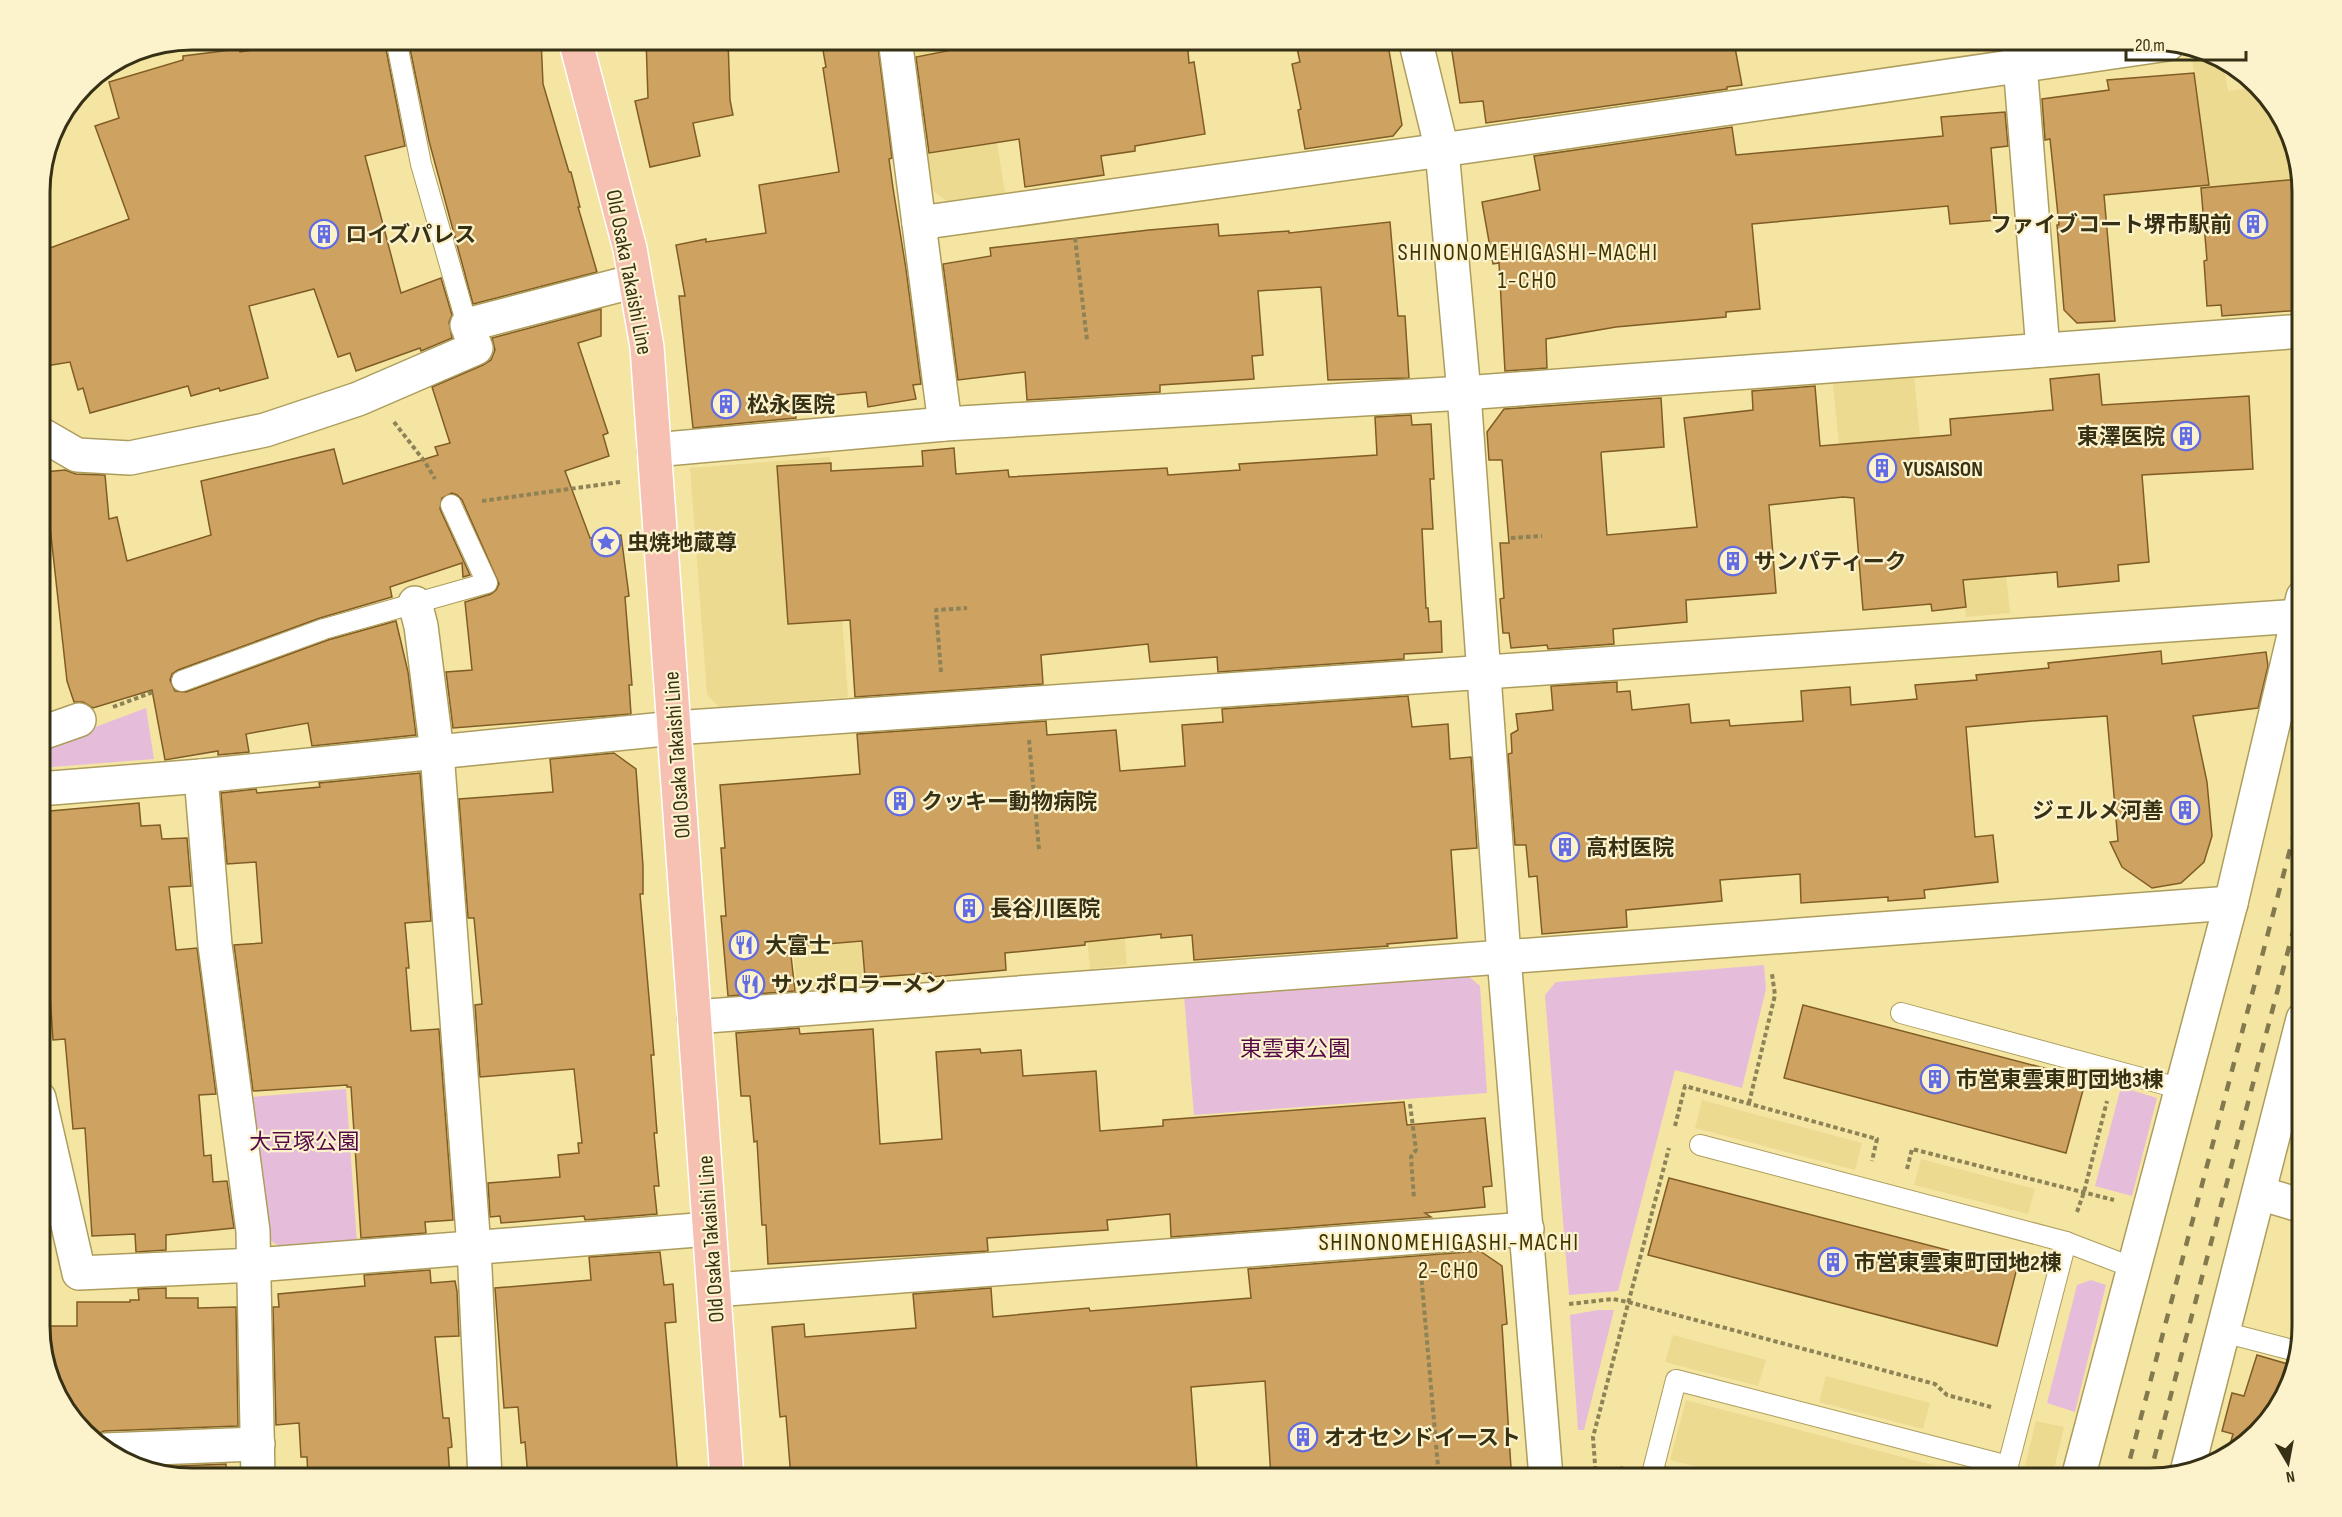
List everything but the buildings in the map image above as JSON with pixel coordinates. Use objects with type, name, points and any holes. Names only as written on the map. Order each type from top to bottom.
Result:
[{"type":"main road","name":"Old Osaka Takaishi Line","points":[[578,50],[630,249],[647,347],[726,1468]]},
{"type":"street","points":[[896,50],[945,424]]},
{"type":"street","points":[[1418,50],[1442,150],[1464,393],[1504,957],[1544,1468]]},
{"type":"street","points":[[919,223],[1442,150],[2019,52],[2056,50]]},
{"type":"street","points":[[2019,52],[2043,351]]},
{"type":"street","points":[[50,439],[77,455],[130,458],[265,430],[358,399],[476,348],[467,325],[635,281]]},
{"type":"street","points":[[655,464],[945,424],[1464,393],[2292,332]]},
{"type":"street","points":[[415,603],[421,626],[437,752],[474,1248],[485,1468]]},
{"type":"street","points":[[50,788],[201,776],[674,728],[1483,672],[2292,608]]},
{"type":"street","points":[[2081,1468],[2231,903],[2292,645]]},
{"type":"street","points":[[50,730],[79,720]]},
{"type":"street","points":[[201,776],[215,945],[253,1231],[258,1468]]},
{"type":"street","points":[[694,1017],[2231,903]]},
{"type":"street","points":[[2193,1461],[2223,1332],[2292,1062]]},
{"type":"street","points":[[50,1146],[79,1273],[255,1265],[709,1229]]},
{"type":"street","points":[[2259,1193],[2292,1203]]},
{"type":"street","points":[[714,1290],[1527,1229]]},
{"type":"street","points":[[122,1449],[258,1444]]},
{"type":"lane","points":[[398,50],[421,164],[467,325]]},
{"type":"lane","points":[[182,681],[324,629],[487,583],[451,505]]},
{"type":"lane","points":[[1901,1013],[2182,1089]]},
{"type":"lane","points":[[1700,1145],[2066,1242],[2134,1268]]},
{"type":"lane","points":[[2007,1468],[2066,1242]]},
{"type":"lane","points":[[2223,1332],[2290,1349]]},
{"type":"lane","points":[[1654,1468],[1676,1380],[1992,1468]]},
{"type":"path","points":[[1071,201],[1087,340]]},
{"type":"path","points":[[358,399],[391,419],[425,462],[451,505],[655,464]]},
{"type":"path","points":[[944,709],[936,610],[967,608]]},
{"type":"path","points":[[79,720],[182,681]]},
{"type":"path","points":[[1025,703],[1039,849]]},
{"type":"path","points":[[1749,1103],[1775,995],[1767,938]]},
{"type":"path","points":[[2066,1242],[2084,1192],[2114,1071]]},
{"type":"path","points":[[1673,1132],[1685,1086],[1877,1139],[1872,1165]]},
{"type":"path","points":[[1410,1104],[1416,1150],[1411,1157],[1437,1468]]},
{"type":"path","points":[[1595,1468],[1593,1437],[1670,1143]]},
{"type":"path","points":[[1906,1173],[1912,1149],[2150,1209]]},
{"type":"path","points":[[1533,1308],[1613,1299],[1935,1384]]},
{"type":"shaded area","points":[[913,50],[952,50],[914,58]]},
{"type":"shaded area","points":[[2198,58],[2225,71],[2228,91],[2247,88],[2257,98],[2269,113],[2282,137],[2288,155],[2291,180],[2209,188],[2192,59]]},
{"type":"shaded area","points":[[997,143],[1005,193],[947,201],[933,191],[926,153]]},
{"type":"shaded area","points":[[1914,377],[1920,437],[1839,444],[1833,384]]},
{"type":"shaded area","points":[[830,457],[848,697],[719,707],[707,694],[690,468]]},
{"type":"shaded area","points":[[1998,495],[2010,613],[1966,617],[1955,498]]},
{"type":"shaded area","points":[[1118,864],[1127,965],[1090,969],[1081,868]]},
{"type":"shaded area","points":[[858,905],[865,986],[797,992],[793,947],[839,943]]},
{"type":"shaded area","points":[[1702,1100],[1862,1143],[1855,1170],[1695,1128]]},
{"type":"shaded area","points":[[1921,1159],[2035,1189],[2028,1214],[1914,1185]]},
{"type":"shaded area","points":[[1673,1335],[1766,1360],[1758,1386],[1665,1362]]},
{"type":"shaded area","points":[[1826,1376],[1930,1403],[1923,1429],[1819,1402]]},
{"type":"shaded area","points":[[1686,1400],[1944,1468],[1702,1468],[1670,1460]]},
{"type":"shaded area","points":[[2036,1421],[2064,1427],[2054,1468],[2024,1468]]},
{"type":"green space","points":[[146,708],[154,759],[50,767],[50,744]]},
{"type":"green space","points":[[1764,965],[1766,989],[1742,1088],[1675,1070],[1618,1291],[1569,1295],[1545,995],[1556,982]]},
{"type":"green space","name":"東雲東公園","points":[[1468,976],[1480,986],[1487,1093],[1194,1115],[1184,996]]},
{"type":"green space","points":[[2121,1087],[2157,1098],[2132,1196],[2095,1186]]},
{"type":"green space","name":"大豆塚公園","points":[[346,1089],[357,1243],[283,1249],[270,1240],[252,1097]]},
{"type":"green space","points":[[2091,1280],[2106,1285],[2075,1412],[2047,1403],[2077,1285]]},
{"type":"green space","points":[[1598,1310],[1614,1310],[1584,1430],[1578,1430],[1570,1315]]},
{"type":"railway","points":[[2128,1468],[2292,842]]},
{"type":"railway","points":[[2152,1468],[2292,936]]},
{"type":"place","name":"ファイブコート堺市駅前","points":[[2253,224]]},
{"type":"place","name":"ロイズパレス","points":[[324,234]]},
{"type":"place","name":"松永医院","points":[[726,404]]},
{"type":"place","name":"東澤医院","points":[[2186,436]]},
{"type":"place","name":"YUSAISON","points":[[1882,468]]},
{"type":"place","name":"虫焼地蔵尊","points":[[606,542]]},
{"type":"place","name":"サンパティーク","points":[[1733,561]]},
{"type":"place","name":"クッキー動物病院","points":[[900,801]]},
{"type":"place","name":"ジェルメ河善","points":[[2185,810]]},
{"type":"place","name":"高村医院","points":[[1565,847]]},
{"type":"place","name":"長谷川医院","points":[[969,908]]},
{"type":"place","name":"大富士","points":[[744,945]]},
{"type":"place","name":"サッポロラーメン","points":[[750,984]]},
{"type":"place","name":"市営東雲東町団地3棟","points":[[1935,1079]]},
{"type":"place","name":"市営東雲東町団地2棟","points":[[1833,1262]]},
{"type":"place","name":"オオセンドイースト","points":[[1303,1437]]},
{"type":"district","name":"SHINONOMEHIGASHI-MACHI 1-CHO","points":[[1528,266]]},
{"type":"district","name":"SHINONOMEHIGASHI-MACHI 2-CHO","points":[[1449,1256]]}]
